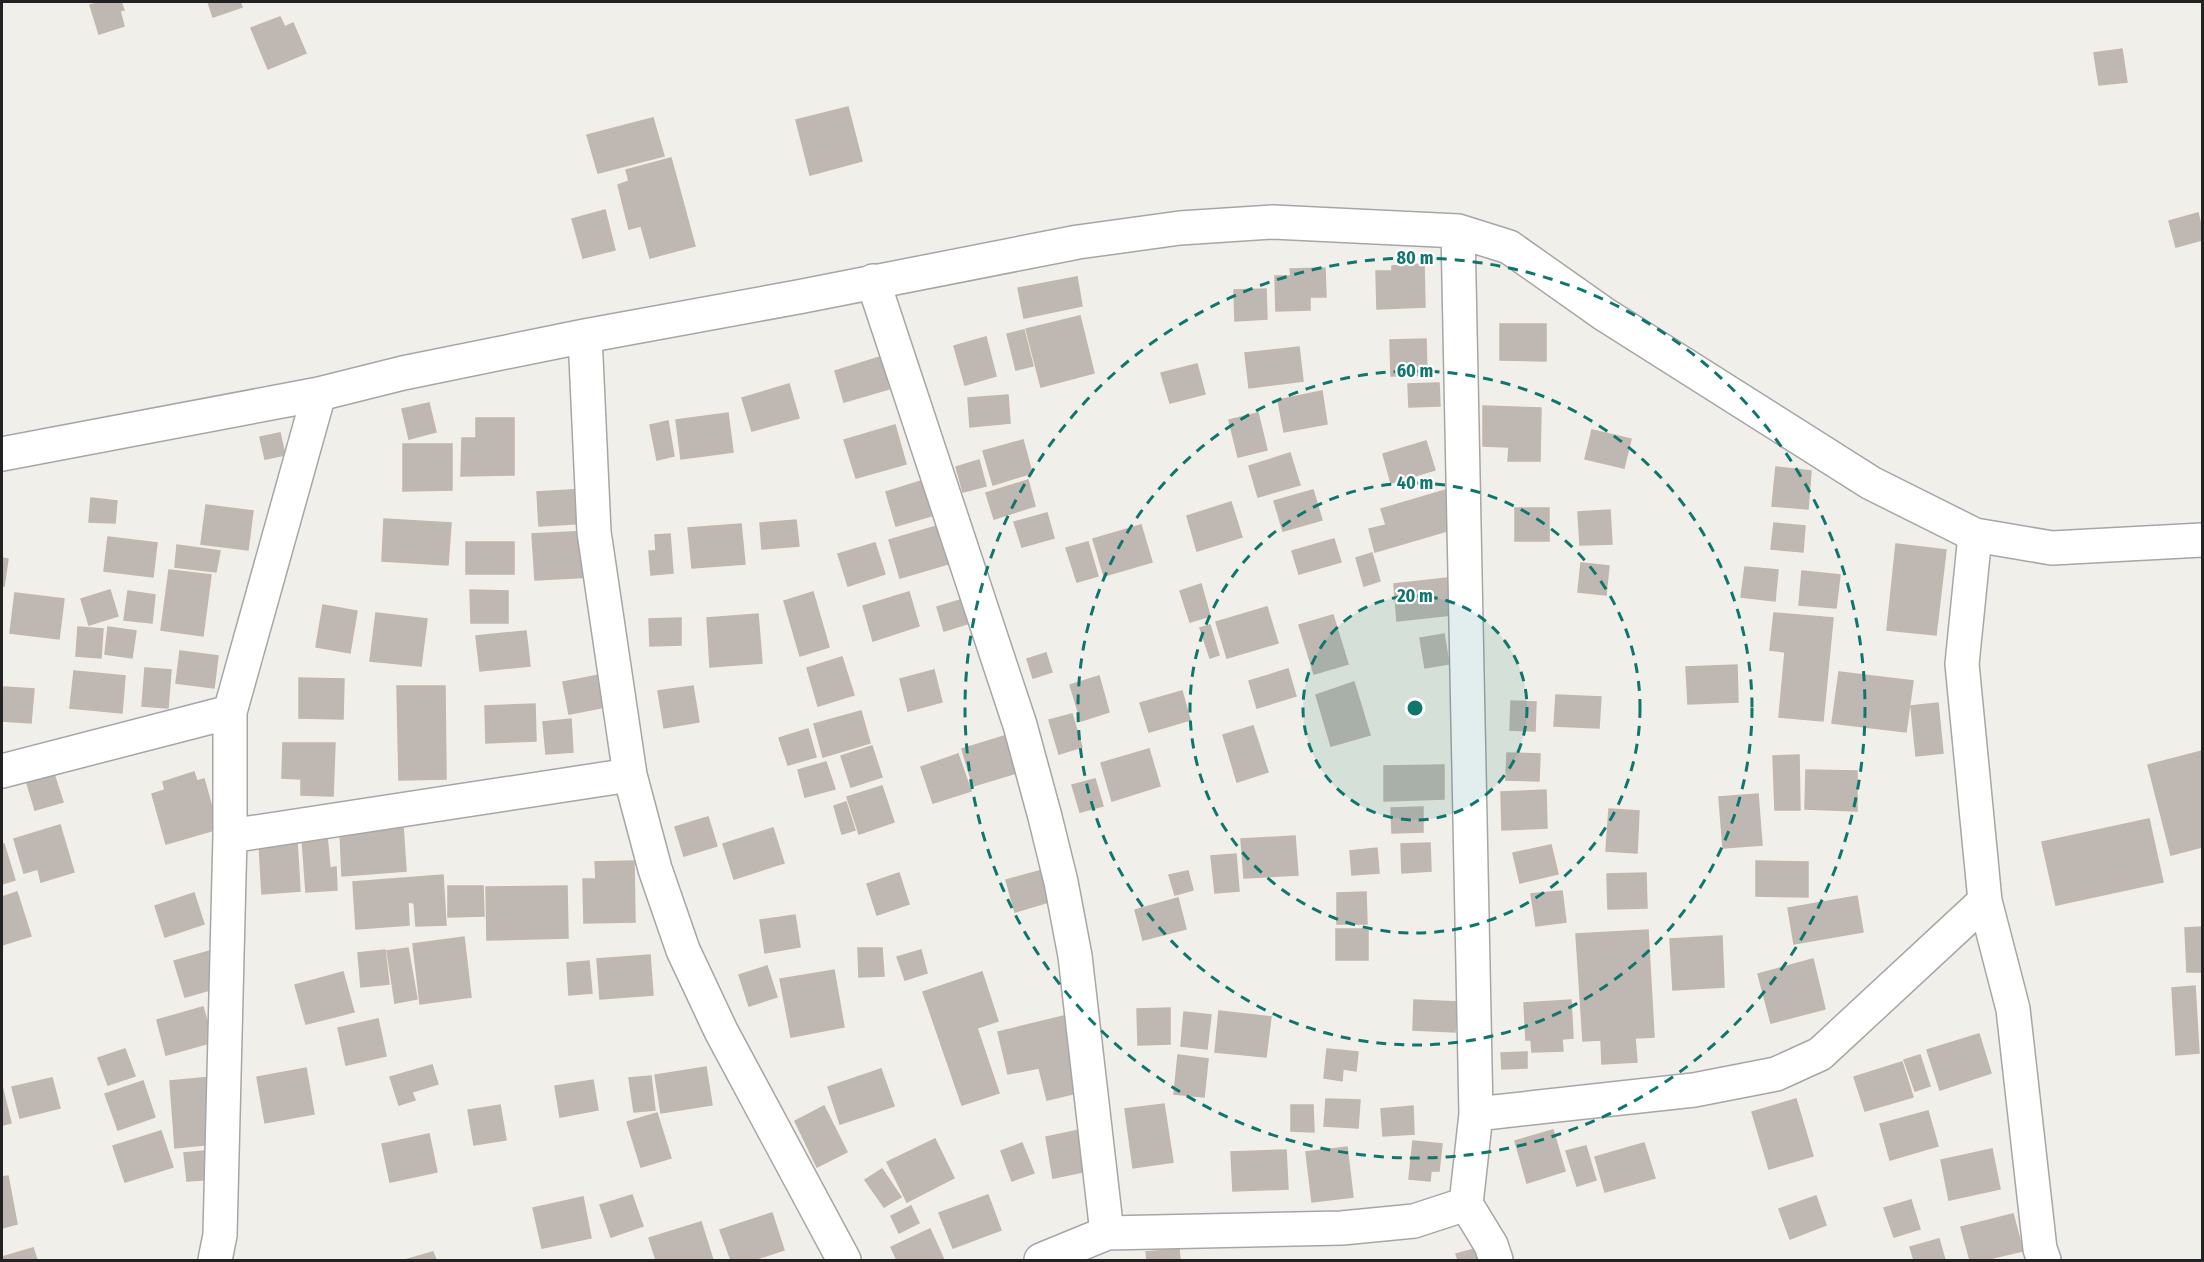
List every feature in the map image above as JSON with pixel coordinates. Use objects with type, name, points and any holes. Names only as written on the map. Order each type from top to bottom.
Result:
[{"type":"street","points":[[2,454],[319,394],[403,373],[585,336],[1078,242],[1180,228],[1274,222],[1458,231],[1509,247],[1604,314],[1871,483],[1975,536],[2052,548],[2202,540]]},
{"type":"street","points":[[1458,231],[1476,1114],[1466,1204],[1491,1245],[1496,1260]]},
{"type":"street","points":[[873,281],[1020,725],[1061,882],[1075,956],[1107,1233]]},
{"type":"street","points":[[585,336],[594,532],[630,775],[655,868],[684,950],[721,1031],[844,1260]]},
{"type":"street","points":[[215,1260],[220,1235],[230,836],[230,712],[319,394]]},
{"type":"street","points":[[1975,536],[1962,664],[1985,901],[2013,1009],[2040,1249],[2044,1260]]},
{"type":"street","points":[[2,771],[230,712]]},
{"type":"street","points":[[230,836],[630,775]]},
{"type":"street","points":[[1476,1114],[1694,1090],[1776,1074],[1820,1054],[1985,901]]},
{"type":"street","points":[[1041,1260],[1107,1233],[1342,1228],[1414,1221],[1466,1204]]},
{"type":"building","points":[[121,2],[124,10],[120,11],[124,26],[99,34],[90,5]]},
{"type":"building","points":[[208,2],[240,2],[242,7],[213,17]]},
{"type":"building","points":[[280,17],[285,27],[293,23],[306,53],[268,69],[251,28]]},
{"type":"building","points":[[2122,49],[2127,82],[2099,85],[2094,53]]},
{"type":"building","points":[[848,107],[862,161],[810,175],[796,120]]},
{"type":"building","points":[[653,118],[664,156],[598,173],[587,135]]},
{"type":"building","points":[[671,158],[695,246],[650,258],[641,226],[629,229],[618,185],[629,181],[626,170]]},
{"type":"building","points":[[605,210],[615,250],[583,258],[572,219]]},
{"type":"building","points":[[2198,213],[2202,240],[2176,247],[2169,221]]},
{"type":"building","points":[[1424,264],[1425,307],[1377,309],[1376,271],[1392,271],[1392,266]]},
{"type":"building","points":[[1325,268],[1326,297],[1310,297],[1310,310],[1276,311],[1275,276],[1291,276],[1290,269]]},
{"type":"building","points":[[1077,277],[1082,306],[1024,318],[1018,288]]},
{"type":"building","points":[[1266,289],[1267,319],[1235,321],[1234,290]]},
{"type":"building","points":[[1080,316],[1094,373],[1041,387],[1026,329]]},
{"type":"building","points":[[1500,324],[1546,324],[1546,361],[1500,360]]},
{"type":"building","points":[[1024,330],[1033,366],[1016,370],[1007,334]]},
{"type":"building","points":[[986,337],[996,376],[965,385],[954,346]]},
{"type":"building","points":[[1426,339],[1427,375],[1391,376],[1390,340]]},
{"type":"building","points":[[1299,347],[1303,381],[1249,388],[1245,353]]},
{"type":"building","points":[[880,357],[889,389],[844,402],[835,371]]},
{"type":"building","points":[[1197,364],[1205,394],[1170,403],[1161,373]]},
{"type":"building","points":[[1439,383],[1440,406],[1409,407],[1408,384]]},
{"type":"building","points":[[789,384],[799,418],[752,431],[742,398]]},
{"type":"building","points":[[1322,391],[1327,424],[1284,432],[1278,400]]},
{"type":"building","points":[[1008,395],[1010,423],[970,427],[968,398]]},
{"type":"building","points":[[429,403],[436,432],[409,439],[402,409]]},
{"type":"building","points":[[1483,406],[1541,408],[1540,461],[1508,461],[1509,447],[1483,446]]},
{"type":"building","points":[[728,413],[733,452],[681,459],[676,420]]},
{"type":"building","points":[[1258,413],[1267,450],[1238,457],[1229,420]]},
{"type":"building","points":[[476,418],[514,418],[514,475],[461,476],[462,438],[476,438]]},
{"type":"building","points":[[668,421],[674,456],[657,460],[650,425]]},
{"type":"building","points":[[895,425],[906,464],[856,478],[844,440]]},
{"type":"building","points":[[1592,430],[1631,439],[1624,468],[1585,459]]},
{"type":"building","points":[[280,433],[285,455],[265,459],[260,437]]},
{"type":"building","points":[[1023,440],[1032,473],[993,485],[983,451]]},
{"type":"building","points":[[1426,441],[1435,470],[1391,483],[1383,454]]},
{"type":"building","points":[[403,444],[452,444],[452,490],[403,491]]},
{"type":"building","points":[[1290,453],[1300,485],[1258,497],[1249,466]]},
{"type":"building","points":[[979,460],[986,486],[963,492],[956,467]]},
{"type":"building","points":[[1776,467],[1811,471],[1808,509],[1772,506]]},
{"type":"building","points":[[1028,480],[1035,506],[994,519],[986,493]]},
{"type":"building","points":[[921,481],[931,516],[896,526],[886,492]]},
{"type":"building","points":[[586,489],[589,523],[539,526],[537,492]]},
{"type":"building","points":[[1313,490],[1322,520],[1283,531],[1274,501]]},
{"type":"building","points":[[1446,490],[1457,528],[1375,552],[1369,529],[1386,525],[1381,509]]},
{"type":"building","points":[[91,498],[117,501],[115,523],[89,522]]},
{"type":"building","points":[[1231,502],[1242,537],[1197,551],[1187,516]]},
{"type":"building","points":[[206,505],[253,511],[248,550],[201,544]]},
{"type":"building","points":[[1515,508],[1549,508],[1549,541],[1515,541]]},
{"type":"building","points":[[1610,510],[1612,544],[1580,545],[1578,512]]},
{"type":"building","points":[[1047,513],[1054,538],[1022,547],[1014,522]]},
{"type":"building","points":[[384,519],[451,523],[448,565],[382,561]]},
{"type":"building","points":[[796,520],[799,546],[762,549],[760,523]]},
{"type":"building","points":[[1774,523],[1805,526],[1803,552],[1771,549]]},
{"type":"building","points":[[741,524],[745,564],[692,568],[688,528]]},
{"type":"building","points":[[1141,525],[1152,562],[1104,576],[1093,539]]},
{"type":"building","points":[[937,526],[948,564],[900,578],[889,540]]},
{"type":"building","points":[[590,531],[592,577],[535,580],[532,534]]},
{"type":"building","points":[[670,534],[673,573],[651,575],[649,551],[656,551],[655,535]]},
{"type":"building","points":[[108,537],[157,543],[153,577],[104,571]]},
{"type":"building","points":[[1334,539],[1341,562],[1299,574],[1292,551]]},
{"type":"building","points":[[466,542],[514,542],[514,574],[466,574]]},
{"type":"building","points":[[1088,542],[1098,576],[1077,582],[1066,548]]},
{"type":"building","points":[[875,543],[885,574],[848,586],[838,554]]},
{"type":"building","points":[[1896,544],[1946,550],[1936,635],[1887,630]]},
{"type":"building","points":[[177,545],[220,551],[216,572],[175,567]]},
{"type":"building","points":[[1372,553],[1380,581],[1364,586],[1356,558]]},
{"type":"building","points":[[2,558],[8,559],[4,586],[2,585]]},
{"type":"building","points":[[1581,563],[1609,566],[1606,595],[1578,592]]},
{"type":"building","points":[[1745,567],[1778,570],[1775,601],[1741,597]]},
{"type":"building","points":[[169,570],[211,575],[203,636],[161,630]]},
{"type":"building","points":[[1802,571],[1840,575],[1836,608],[1799,605]]},
{"type":"building","points":[[1447,578],[1451,615],[1397,621],[1394,584]]},
{"type":"building","points":[[1201,584],[1210,616],[1190,622],[1180,591]]},
{"type":"building","points":[[110,590],[118,616],[89,625],[81,599]]},
{"type":"building","points":[[470,590],[508,591],[508,623],[471,623]]},
{"type":"building","points":[[128,591],[155,595],[152,623],[124,620]]},
{"type":"building","points":[[813,592],[829,647],[800,656],[784,601]]},
{"type":"building","points":[[909,592],[919,626],[873,641],[863,606]]},
{"type":"building","points":[[15,593],[64,599],[59,639],[10,633]]},
{"type":"building","points":[[967,598],[973,622],[944,631],[937,607]]},
{"type":"building","points":[[323,605],[357,611],[350,653],[316,647]]},
{"type":"building","points":[[1267,607],[1278,643],[1227,658],[1216,622]]},
{"type":"building","points":[[376,613],[427,619],[421,666],[370,661]]},
{"type":"building","points":[[1774,613],[1833,618],[1823,721],[1779,717],[1785,652],[1770,650]]},
{"type":"building","points":[[758,614],[762,663],[710,667],[707,618]]},
{"type":"building","points":[[1333,615],[1348,664],[1314,674],[1299,625]]},
{"type":"building","points":[[681,618],[681,645],[650,646],[649,619]]},
{"type":"building","points":[[1210,625],[1219,655],[1210,658],[1200,628]]},
{"type":"building","points":[[78,627],[103,629],[101,658],[76,656]]},
{"type":"building","points":[[108,627],[136,631],[132,658],[105,654]]},
{"type":"building","points":[[526,631],[530,666],[480,671],[476,636]]},
{"type":"building","points":[[1444,634],[1449,664],[1425,668],[1420,638]]},
{"type":"building","points":[[180,651],[218,656],[214,688],[176,683]]},
{"type":"building","points":[[1046,653],[1052,672],[1033,678],[1027,659]]},
{"type":"building","points":[[842,657],[854,695],[818,706],[807,668]]},
{"type":"building","points":[[1737,665],[1738,702],[1688,704],[1686,667]]},
{"type":"building","points":[[145,668],[171,670],[168,708],[142,706]]},
{"type":"building","points":[[1288,669],[1296,696],[1257,708],[1249,681]]},
{"type":"building","points":[[934,670],[942,702],[908,711],[900,679]]},
{"type":"building","points":[[74,671],[125,676],[122,713],[70,708]]},
{"type":"building","points":[[1839,672],[1913,681],[1906,732],[1832,723]]},
{"type":"building","points":[[610,673],[616,705],[569,714],[563,682]]},
{"type":"building","points":[[1099,676],[1109,712],[1081,721],[1070,685]]},
{"type":"building","points":[[299,678],[344,679],[343,719],[299,718]]},
{"type":"building","points":[[1354,682],[1370,735],[1331,746],[1316,695]]},
{"type":"building","points":[[397,686],[445,686],[446,779],[399,780]]},
{"type":"building","points":[[693,686],[699,722],[664,728],[658,691]]},
{"type":"building","points":[[4,687],[34,689],[31,723],[2,721]]},
{"type":"building","points":[[1182,691],[1190,720],[1149,732],[1140,703]]},
{"type":"building","points":[[1556,695],[1601,697],[1599,728],[1554,726]]},
{"type":"building","points":[[1511,701],[1536,702],[1535,731],[1510,730]]},
{"type":"building","points":[[1938,703],[1943,753],[1916,756],[1911,706]]},
{"type":"building","points":[[535,704],[536,741],[486,743],[485,706]]},
{"type":"building","points":[[861,711],[870,743],[823,757],[814,724]]},
{"type":"building","points":[[1072,714],[1082,747],[1059,754],[1049,720]]},
{"type":"building","points":[[571,719],[573,752],[546,754],[543,722]]},
{"type":"building","points":[[1253,726],[1268,772],[1237,782],[1223,735]]},
{"type":"building","points":[[808,729],[816,757],[788,765],[779,738]]},
{"type":"building","points":[[1014,733],[1026,770],[973,786],[962,749]]},
{"type":"building","points":[[283,743],[335,743],[333,796],[301,795],[301,779],[282,778]]},
{"type":"building","points":[[872,746],[882,777],[851,787],[841,756]]},
{"type":"building","points":[[1149,749],[1160,786],[1112,801],[1101,763]]},
{"type":"building","points":[[2202,751],[2202,847],[2171,855],[2148,765]]},
{"type":"building","points":[[1507,753],[1540,754],[1539,781],[1506,780]]},
{"type":"building","points":[[958,754],[971,791],[933,803],[921,767]]},
{"type":"building","points":[[1799,755],[1800,810],[1775,810],[1773,756]]},
{"type":"building","points":[[826,762],[835,789],[805,797],[798,770]]},
{"type":"building","points":[[1444,765],[1444,799],[1384,801],[1384,766]]},
{"type":"building","points":[[1806,770],[1857,771],[1857,811],[1805,809]]},
{"type":"building","points":[[53,771],[63,802],[35,810],[26,780]]},
{"type":"building","points":[[194,772],[197,781],[204,779],[218,829],[166,844],[152,794],[165,790],[163,782]]},
{"type":"building","points":[[1095,779],[1103,806],[1080,812],[1072,785]]},
{"type":"building","points":[[882,786],[894,822],[859,834],[847,797]]},
{"type":"building","points":[[1546,790],[1547,828],[1502,830],[1501,792]]},
{"type":"building","points":[[1758,794],[1762,845],[1723,848],[1719,797]]},
{"type":"building","points":[[846,802],[855,830],[842,834],[834,806]]},
{"type":"building","points":[[1423,807],[1423,832],[1392,833],[1391,808]]},
{"type":"building","points":[[1609,809],[1639,811],[1637,853],[1606,851]]},
{"type":"building","points":[[708,817],[717,846],[684,856],[675,827]]},
{"type":"building","points":[[2149,819],[2163,882],[2056,905],[2042,842]]},
{"type":"building","points":[[60,825],[74,872],[41,882],[38,869],[24,873],[14,839]]},
{"type":"building","points":[[403,826],[406,871],[342,876],[340,830]]},
{"type":"building","points":[[773,828],[784,863],[734,879],[723,844]]},
{"type":"building","points":[[327,836],[330,868],[336,867],[337,890],[306,892],[302,838]]},
{"type":"building","points":[[1295,836],[1298,875],[1244,878],[1241,839]]},
{"type":"building","points":[[297,841],[300,891],[262,894],[259,843]]},
{"type":"building","points":[[1430,843],[1431,871],[1402,873],[1401,844]]},
{"type":"building","points":[[4,844],[15,880],[2,884],[2,845]]},
{"type":"building","points":[[1551,845],[1558,874],[1520,883],[1513,853]]},
{"type":"building","points":[[1377,848],[1379,873],[1352,875],[1350,851]]},
{"type":"building","points":[[1236,854],[1239,891],[1215,893],[1211,856]]},
{"type":"building","points":[[634,861],[635,922],[584,923],[583,879],[596,879],[595,862]]},
{"type":"building","points":[[1756,861],[1808,862],[1808,897],[1756,896]]},
{"type":"building","points":[[1050,868],[1059,899],[1015,912],[1006,880]]},
{"type":"building","points":[[1188,871],[1193,890],[1175,895],[1169,875]]},
{"type":"building","points":[[899,873],[909,904],[877,915],[867,884]]},
{"type":"building","points":[[1646,873],[1647,908],[1608,909],[1607,874]]},
{"type":"building","points":[[443,875],[446,925],[416,926],[414,903],[408,902],[409,925],[356,929],[353,882]]},
{"type":"building","points":[[448,886],[483,886],[484,916],[448,917]]},
{"type":"building","points":[[567,886],[568,938],[487,940],[486,887]]},
{"type":"building","points":[[1562,891],[1566,922],[1536,926],[1531,894]]},
{"type":"building","points":[[17,892],[31,936],[2,945],[2,897]]},
{"type":"building","points":[[1366,892],[1367,924],[1337,924],[1337,893]]},
{"type":"building","points":[[194,893],[204,924],[165,937],[155,906]]},
{"type":"building","points":[[1857,896],[1863,932],[1794,944],[1788,908]]},
{"type":"building","points":[[1178,898],[1186,929],[1143,940],[1135,910]]},
{"type":"building","points":[[795,915],[800,947],[765,953],[760,920]]},
{"type":"building","points":[[2202,927],[2202,972],[2187,972],[2185,928]]},
{"type":"building","points":[[1336,929],[1368,929],[1368,960],[1336,960]]},
{"type":"building","points":[[1648,930],[1654,1037],[1635,1038],[1637,1062],[1602,1064],[1601,1040],[1583,1041],[1576,934]]},
{"type":"building","points":[[1722,936],[1724,987],[1673,990],[1670,939]]},
{"type":"building","points":[[464,937],[471,997],[420,1004],[413,944]]},
{"type":"building","points":[[408,948],[417,999],[395,1003],[387,951]]},
{"type":"building","points":[[858,948],[882,948],[884,976],[859,977]]},
{"type":"building","points":[[385,950],[389,984],[361,987],[358,953]]},
{"type":"building","points":[[921,950],[927,973],[905,980],[897,957]]},
{"type":"building","points":[[210,951],[220,987],[185,997],[174,961]]},
{"type":"building","points":[[650,955],[653,995],[600,999],[597,959]]},
{"type":"building","points":[[1813,959],[1825,1009],[1771,1023],[1758,974]]},
{"type":"building","points":[[589,961],[592,993],[569,995],[567,963]]},
{"type":"building","points":[[767,966],[777,997],[749,1006],[739,975]]},
{"type":"building","points":[[834,970],[844,1027],[791,1037],[780,979]]},
{"type":"building","points":[[343,972],[354,1012],[306,1024],[295,985]]},
{"type":"building","points":[[982,972],[998,1021],[977,1028],[999,1093],[962,1105],[923,992]]},
{"type":"building","points":[[2195,986],[2199,1053],[2176,1055],[2172,988]]},
{"type":"building","points":[[1414,1000],[1457,1002],[1455,1032],[1413,1030]]},
{"type":"building","points":[[1571,1000],[1573,1038],[1562,1039],[1563,1051],[1532,1052],[1531,1040],[1526,1040],[1524,1003]]},
{"type":"building","points":[[203,1007],[213,1042],[166,1055],[157,1020]]},
{"type":"building","points":[[1170,1008],[1170,1044],[1138,1045],[1137,1009]]},
{"type":"building","points":[[1219,1011],[1271,1017],[1266,1057],[1215,1052]]},
{"type":"building","points":[[1184,1012],[1211,1015],[1207,1049],[1181,1046]]},
{"type":"building","points":[[1064,1016],[1081,1092],[1047,1100],[1039,1068],[1008,1074],[998,1032]]},
{"type":"building","points":[[378,1019],[386,1056],[346,1065],[338,1028]]},
{"type":"building","points":[[1979,1034],[1991,1073],[1940,1090],[1927,1050]]},
{"type":"building","points":[[125,1049],[135,1076],[108,1085],[98,1058]]},
{"type":"building","points":[[1327,1049],[1358,1052],[1356,1071],[1343,1069],[1342,1081],[1324,1078]]},
{"type":"building","points":[[1527,1052],[1527,1068],[1502,1069],[1501,1053]]},
{"type":"building","points":[[1178,1055],[1208,1059],[1204,1097],[1174,1094]]},
{"type":"building","points":[[1920,1055],[1930,1086],[1915,1091],[1904,1060]]},
{"type":"building","points":[[1902,1062],[1913,1097],[1865,1111],[1854,1077]]},
{"type":"building","points":[[432,1065],[438,1084],[412,1092],[415,1100],[399,1105],[390,1077]]},
{"type":"building","points":[[706,1067],[712,1105],[661,1113],[655,1075]]},
{"type":"building","points":[[306,1068],[314,1114],[265,1123],[257,1077]]},
{"type":"building","points":[[881,1069],[894,1106],[840,1124],[828,1087]]},
{"type":"building","points":[[651,1076],[655,1110],[634,1112],[629,1078]]},
{"type":"building","points":[[212,1077],[213,1144],[175,1148],[170,1081]]},
{"type":"building","points":[[52,1078],[60,1108],[20,1118],[12,1087]]},
{"type":"building","points":[[593,1080],[598,1110],[560,1117],[555,1086]]},
{"type":"building","points":[[143,1081],[155,1117],[118,1130],[105,1094]]},
{"type":"building","points":[[2,1086],[11,1123],[2,1125]]},
{"type":"building","points":[[1326,1099],[1360,1100],[1358,1128],[1324,1126]]},
{"type":"building","points":[[1796,1099],[1813,1156],[1769,1169],[1752,1112]]},
{"type":"building","points":[[1164,1104],[1173,1162],[1133,1168],[1125,1109]]},
{"type":"building","points":[[500,1105],[506,1140],[474,1145],[468,1110]]},
{"type":"building","points":[[1291,1105],[1313,1105],[1314,1132],[1291,1131]]},
{"type":"building","points":[[824,1106],[847,1152],[817,1167],[795,1121]]},
{"type":"building","points":[[1413,1106],[1414,1134],[1383,1136],[1381,1109]]},
{"type":"building","points":[[1928,1111],[1938,1146],[1890,1160],[1880,1124]]},
{"type":"building","points":[[657,1113],[671,1158],[641,1167],[627,1122]]},
{"type":"building","points":[[1080,1130],[1088,1171],[1053,1178],[1046,1137]]},
{"type":"building","points":[[1553,1130],[1565,1171],[1527,1183],[1515,1141]]},
{"type":"building","points":[[161,1131],[173,1167],[125,1182],[113,1146]]},
{"type":"building","points":[[429,1134],[437,1172],[390,1182],[382,1144]]},
{"type":"building","points":[[935,1139],[954,1178],[907,1202],[887,1162]]},
{"type":"building","points":[[1413,1141],[1442,1144],[1439,1171],[1431,1171],[1430,1181],[1409,1179]]},
{"type":"building","points":[[1022,1143],[1034,1173],[1012,1181],[1001,1151]]},
{"type":"building","points":[[1644,1143],[1655,1178],[1605,1192],[1595,1157]]},
{"type":"building","points":[[1586,1146],[1596,1180],[1577,1186],[1566,1151]]},
{"type":"building","points":[[1347,1147],[1353,1197],[1312,1202],[1306,1152]]},
{"type":"building","points":[[1992,1149],[2000,1189],[1949,1200],[1941,1160]]},
{"type":"building","points":[[214,1150],[216,1179],[187,1181],[184,1153]]},
{"type":"building","points":[[1286,1150],[1288,1189],[1233,1191],[1231,1152]]},
{"type":"building","points":[[882,1169],[901,1197],[884,1207],[865,1180]]},
{"type":"building","points":[[8,1176],[17,1224],[2,1228],[2,1177]]},
{"type":"building","points":[[632,1195],[643,1226],[611,1237],[600,1205]]},
{"type":"building","points":[[988,1195],[1001,1230],[953,1248],[939,1213]]},
{"type":"building","points":[[1816,1196],[1826,1225],[1790,1239],[1779,1209]]},
{"type":"building","points":[[583,1197],[591,1238],[542,1248],[533,1208]]},
{"type":"building","points":[[1911,1200],[1920,1229],[1894,1237],[1884,1208]]},
{"type":"building","points":[[911,1206],[919,1223],[899,1233],[891,1216]]},
{"type":"building","points":[[772,1213],[784,1250],[753,1260],[731,1260],[720,1230]]},
{"type":"building","points":[[2013,1214],[2023,1251],[1984,1260],[1970,1260],[1961,1227]]},
{"type":"building","points":[[701,1222],[713,1260],[656,1260],[649,1238]]},
{"type":"building","points":[[930,1229],[944,1260],[897,1260],[891,1247]]},
{"type":"building","points":[[1939,1239],[1945,1260],[1914,1260],[1910,1247]]},
{"type":"building","points":[[33,1248],[37,1260],[2,1260],[2,1257]]},
{"type":"building","points":[[1179,1249],[1180,1260],[1147,1260],[1146,1252]]},
{"type":"building","points":[[1475,1249],[1478,1260],[1458,1260],[1456,1254]]},
{"type":"building","points":[[433,1252],[436,1260],[405,1260]]}]
